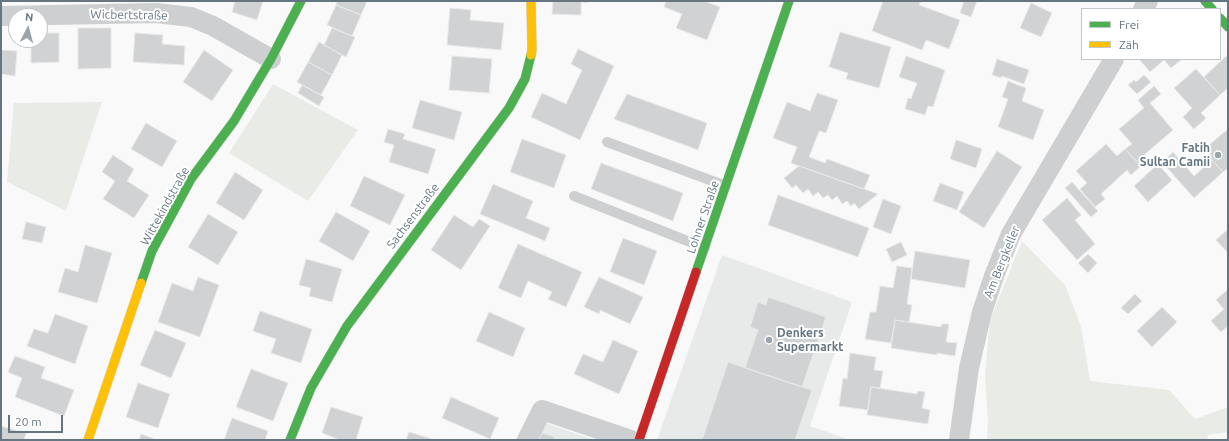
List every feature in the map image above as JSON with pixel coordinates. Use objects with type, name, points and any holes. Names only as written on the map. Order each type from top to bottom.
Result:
[{"type":"street","name":"Wittekindstraße","points":[[88,440],[152,251],[191,179],[234,121],[271,59],[301,1]]},
{"type":"street","name":"Sachsenstraße","points":[[290,440],[311,388],[347,326],[509,108],[516,96],[525,79],[532,50],[530,1]]},
{"type":"street","name":"Lohner Straße","points":[[639,440],[789,1]]},
{"type":"street","name":"Wicbertstraße","points":[[1,16],[156,13],[191,17],[213,26],[271,59]]},
{"type":"street","points":[[1221,19],[1228,27]]},
{"type":"street","name":"Am Bergkeller","points":[[959,440],[969,368],[981,319],[994,276],[1011,234],[1113,60]]},
{"type":"street","points":[[527,440],[542,410],[631,440]]},
{"type":"lane","points":[[607,142],[726,186]]},
{"type":"lane","points":[[574,196],[705,248]]},
{"type":"shaded area","points":[[273,84],[358,130],[308,201],[229,153]]},
{"type":"shaded area","points":[[102,102],[66,211],[7,182],[14,103]]},
{"type":"shaded area","points":[[1022,241],[1065,285],[1081,326],[1090,381],[1169,390],[1195,419],[1228,407],[1228,432],[1208,435],[1207,440],[987,440],[988,420],[985,375],[990,320]]},
{"type":"shaded area","points":[[722,255],[852,302],[810,426],[850,440],[657,440]]},
{"type":"shaded area","points":[[546,423],[594,440],[538,440]]},
{"type":"building","points":[[235,1],[263,1],[257,20],[232,12]]},
{"type":"building","points":[[337,1],[367,1],[361,15],[336,5]]},
{"type":"building","points":[[553,1],[587,1],[587,3],[581,2],[581,15],[552,14]]},
{"type":"building","points":[[666,1],[704,1],[720,7],[707,40],[676,28],[682,14],[664,7]]},
{"type":"building","points":[[883,1],[921,1],[919,5],[960,20],[949,49],[926,40],[922,50],[872,31]]},
{"type":"building","points":[[964,1],[977,1],[971,17],[960,13]]},
{"type":"building","points":[[1031,3],[1052,13],[1041,37],[1020,28]]},
{"type":"building","points":[[336,5],[361,15],[352,36],[327,25]]},
{"type":"building","points":[[450,8],[471,10],[470,20],[504,23],[501,50],[447,45]]},
{"type":"building","points":[[78,28],[111,28],[111,68],[78,69]]},
{"type":"building","points":[[332,28],[355,37],[346,57],[324,45]]},
{"type":"building","points":[[840,32],[891,47],[879,88],[846,79],[848,73],[829,67]]},
{"type":"building","points":[[48,33],[59,33],[59,62],[31,63],[31,48],[48,48]]},
{"type":"building","points":[[135,33],[163,35],[162,44],[185,46],[184,65],[133,62]]},
{"type":"building","points":[[319,42],[342,55],[332,75],[308,62]]},
{"type":"building","points":[[578,49],[614,66],[580,140],[531,117],[542,93],[566,104],[582,70],[571,64]]},
{"type":"building","points":[[1,50],[17,51],[15,76],[1,74]]},
{"type":"building","points":[[204,50],[233,70],[212,101],[183,82]]},
{"type":"building","points":[[452,56],[492,59],[489,93],[449,90]]},
{"type":"building","points":[[906,56],[945,70],[933,107],[928,106],[925,115],[905,109],[908,98],[911,99],[917,83],[899,77]]},
{"type":"building","points":[[1226,56],[1228,58],[1228,88],[1220,95],[1204,77]]},
{"type":"building","points":[[997,59],[1029,70],[1024,84],[1002,76],[1001,78],[992,75]]},
{"type":"building","points":[[1140,60],[1164,60],[1150,72]]},
{"type":"building","points":[[1164,60],[1181,60],[1171,68]]},
{"type":"building","points":[[308,62],[332,75],[321,95],[297,82]]},
{"type":"building","points":[[1196,69],[1220,95],[1201,113],[1206,118],[1194,129],[1183,117],[1192,108],[1174,88]]},
{"type":"building","points":[[1144,75],[1151,82],[1137,94],[1128,85],[1134,80],[1136,82]]},
{"type":"building","points":[[1008,81],[1026,88],[1022,101],[1044,110],[1033,140],[998,127],[1008,99],[1002,97]]},
{"type":"building","points":[[302,85],[324,97],[319,106],[298,93]]},
{"type":"building","points":[[1154,86],[1161,94],[1150,103],[1173,130],[1144,155],[1148,160],[1141,166],[1125,149],[1132,144],[1119,129],[1144,108],[1138,100]]},
{"type":"building","points":[[817,93],[838,100],[826,133],[819,131],[809,157],[825,163],[827,159],[870,175],[864,189],[791,163],[797,147],[773,138],[787,102],[810,111]]},
{"type":"building","points":[[627,94],[707,123],[698,150],[614,119]]},
{"type":"building","points":[[420,100],[462,112],[454,140],[412,128]]},
{"type":"building","points":[[146,123],[177,141],[162,167],[131,149]]},
{"type":"building","points":[[388,129],[405,134],[403,139],[436,149],[428,174],[389,162],[394,145],[384,142]]},
{"type":"building","name":"Fatih Sultan Camii","points":[[1228,129],[1228,168],[1223,172],[1203,150]]},
{"type":"building","points":[[522,139],[566,155],[554,188],[510,172]]},
{"type":"building","points":[[956,140],[982,149],[976,168],[950,159]]},
{"type":"building","points":[[1106,144],[1117,156],[1125,149],[1141,166],[1131,175],[1127,170],[1101,194],[1105,199],[1095,207],[1080,189],[1087,183],[1076,171]]},
{"type":"building","points":[[997,151],[1022,167],[984,228],[959,212]]},
{"type":"building","points":[[1173,152],[1194,176],[1212,160],[1223,172],[1194,198],[1162,162]]},
{"type":"building","points":[[113,155],[134,169],[127,181],[149,195],[134,218],[103,199],[115,181],[102,172]]},
{"type":"building","points":[[601,163],[683,193],[673,221],[591,189]]},
{"type":"building","points":[[1158,164],[1172,180],[1148,202],[1134,186]]},
{"type":"building","points":[[799,166],[878,194],[859,209],[854,203],[851,206],[847,201],[842,204],[837,196],[832,200],[828,195],[823,198],[818,192],[813,196],[808,189],[803,193],[796,185],[792,188],[784,178]]},
{"type":"building","points":[[235,172],[263,190],[244,220],[216,203]]},
{"type":"building","points":[[364,176],[405,195],[390,225],[350,206]]},
{"type":"building","points":[[1072,182],[1098,211],[1091,217],[1065,188]]},
{"type":"building","points":[[940,183],[964,192],[957,210],[933,201]]},
{"type":"building","points":[[493,184],[533,201],[526,218],[550,228],[545,241],[480,214]]},
{"type":"building","points":[[778,195],[869,228],[858,257],[768,225]]},
{"type":"building","points":[[1067,198],[1081,215],[1075,220],[1095,244],[1077,260],[1042,220]]},
{"type":"building","points":[[883,199],[901,206],[891,234],[873,227]]},
{"type":"building","points":[[336,212],[370,231],[353,261],[319,241]]},
{"type":"building","points":[[208,214],[238,232],[218,265],[188,247]]},
{"type":"building","points":[[454,215],[473,227],[479,219],[490,226],[461,270],[431,250]]},
{"type":"building","points":[[26,222],[46,227],[42,243],[22,239]]},
{"type":"building","points":[[1228,229],[1228,253],[1216,240]]},
{"type":"building","points":[[623,238],[657,251],[644,285],[610,272]]},
{"type":"building","points":[[901,242],[907,255],[892,262],[886,249]]},
{"type":"building","points":[[518,244],[582,272],[566,307],[548,299],[552,292],[528,281],[521,298],[498,288]]},
{"type":"building","points":[[85,245],[112,253],[97,303],[58,292],[65,268],[78,272]]},
{"type":"building","points":[[915,251],[970,260],[965,288],[911,279]]},
{"type":"building","points":[[1088,254],[1097,263],[1088,273],[1078,263]]},
{"type":"building","points":[[306,259],[342,269],[332,302],[309,296],[311,288],[299,285]]},
{"type":"building","points":[[897,266],[912,268],[907,304],[912,305],[909,322],[895,320],[891,343],[865,339],[870,312],[876,312],[880,286],[893,288]]},
{"type":"building","points":[[198,277],[219,285],[200,337],[158,322],[172,283],[193,291]]},
{"type":"building","points":[[599,277],[643,297],[630,324],[600,310],[599,314],[584,307]]},
{"type":"building","points":[[1228,289],[1228,326],[1221,332],[1211,321],[1224,309],[1216,300]]},
{"type":"building","points":[[1135,294],[1142,301],[1128,314],[1121,308]]},
{"type":"building","points":[[768,297],[826,317],[802,387],[745,368],[758,330],[750,327],[758,302],[766,305]]},
{"type":"building","points":[[1162,307],[1177,322],[1152,347],[1137,331]]},
{"type":"building","points":[[260,311],[312,329],[301,363],[271,353],[276,339],[253,331]]},
{"type":"building","points":[[489,312],[525,328],[513,357],[476,341]]},
{"type":"building","points":[[55,314],[88,326],[75,364],[27,346],[34,329],[48,333]]},
{"type":"building","points":[[895,320],[941,327],[942,324],[949,324],[946,342],[957,343],[955,356],[937,353],[937,355],[891,348]]},
{"type":"building","points":[[155,330],[186,343],[171,378],[140,365]]},
{"type":"building","points":[[613,340],[638,351],[619,394],[574,374],[583,354],[603,362]]},
{"type":"building","points":[[850,353],[876,357],[874,370],[883,371],[880,388],[871,387],[868,410],[839,406],[843,378],[847,379]]},
{"type":"building","points":[[15,356],[45,367],[41,378],[74,390],[64,416],[15,397],[22,378],[8,372]]},
{"type":"building","points":[[728,362],[812,390],[795,440],[702,440]]},
{"type":"building","points":[[251,369],[288,383],[273,421],[236,407]]},
{"type":"building","points":[[138,383],[170,394],[158,428],[126,417]]},
{"type":"building","points":[[871,387],[917,394],[918,391],[925,392],[922,408],[930,410],[928,424],[867,415]]},
{"type":"building","points":[[451,397],[499,418],[490,439],[442,418]]},
{"type":"building","points":[[331,407],[363,417],[356,440],[340,440],[322,433]]},
{"type":"building","points":[[232,418],[268,431],[265,440],[224,440]]},
{"type":"building","points":[[1,426],[26,433],[24,440],[1,440]]},
{"type":"building","points":[[409,432],[426,437],[425,440],[406,440]]},
{"type":"building","points":[[542,433],[555,437],[554,440],[539,440]]},
{"type":"building","points":[[141,434],[157,440],[139,440]]},
{"type":"building","points":[[426,437],[435,440],[425,440]]},
{"type":"traffic: fast","points":[[141,283],[152,251],[191,179],[234,121],[271,59],[301,1]]},
{"type":"traffic: fast","points":[[696,272],[789,1]]},
{"type":"traffic: fast","points":[[1205,1],[1211,8]]},
{"type":"traffic: fast","points":[[1221,19],[1228,27]]},
{"type":"traffic: fast","points":[[290,440],[311,388],[347,326],[509,108],[525,79],[531,55]]},
{"type":"traffic: slow","points":[[531,1],[531,55]]},
{"type":"traffic: slow","points":[[88,440],[141,283]]},
{"type":"traffic: jam","points":[[639,440],[696,272]]},
{"type":"place","name":"Fatih Sultan Camii","points":[[1218,155]]},
{"type":"place","name":"Denkers Supermarkt","points":[[769,340]]}]
